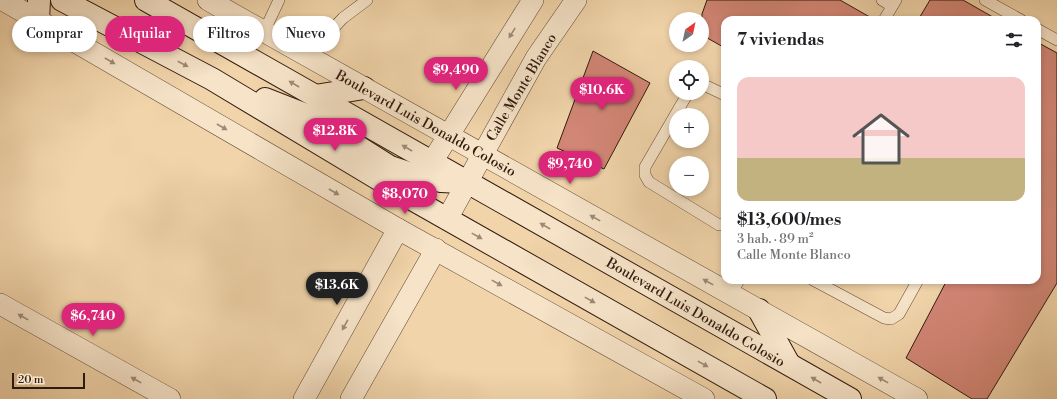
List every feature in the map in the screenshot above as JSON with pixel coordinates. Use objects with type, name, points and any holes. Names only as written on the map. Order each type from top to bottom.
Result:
[{"type":"main road","points":[[62,0],[212,79],[412,199],[765,399]]},
{"type":"main road","name":"Boulevard Luis Donaldo Colosio","points":[[146,0],[315,96],[427,170],[467,182],[850,399]]},
{"type":"main road","points":[[212,79],[311,116],[390,167],[427,170]]},
{"type":"main road","points":[[315,96],[364,88]]},
{"type":"main road","points":[[759,310],[789,364]]},
{"type":"street","points":[[3,0],[38,10],[398,230],[436,249],[704,399]]},
{"type":"street","name":"Boulevard Luis Donaldo Colosio","points":[[208,0],[236,16]]},
{"type":"street","points":[[412,199],[427,170],[532,0]]},
{"type":"street","name":"Calle Monte Blanco","points":[[447,219],[536,58],[576,0]]},
{"type":"street","name":"Boulevard Luis Donaldo Colosio","points":[[264,32],[448,136],[721,280]]},
{"type":"street","points":[[304,399],[398,230]]},
{"type":"street","points":[[351,399],[436,249]]},
{"type":"street","name":"Boulevard Luis Donaldo Colosio","points":[[735,287],[759,310],[916,399]]},
{"type":"street","points":[[0,304],[170,399]]},
{"type":"lane","points":[[264,32],[279,0]]},
{"type":"lane","points":[[307,56],[342,18],[367,0]]},
{"type":"lane","points":[[882,0],[894,3],[886,16]]},
{"type":"lane","points":[[985,0],[1014,16]]},
{"type":"lane","points":[[1041,31],[1057,40]]},
{"type":"lane","points":[[709,87],[721,92]]},
{"type":"lane","points":[[684,100],[645,167],[645,175],[649,182],[719,225],[721,225]]},
{"type":"lane","points":[[820,284],[884,318],[891,319],[899,314],[916,284]]},
{"type":"building","points":[[707,0],[840,0],[868,16],[721,16],[721,46],[709,39],[709,12],[703,12]]},
{"type":"building","points":[[930,0],[963,0],[991,16],[920,16]]},
{"type":"building","points":[[1041,44],[1057,53],[1057,283],[987,399],[972,399],[906,358],[945,284],[1041,284]]},
{"type":"building","points":[[593,51],[650,83],[604,169],[557,148]]}]
